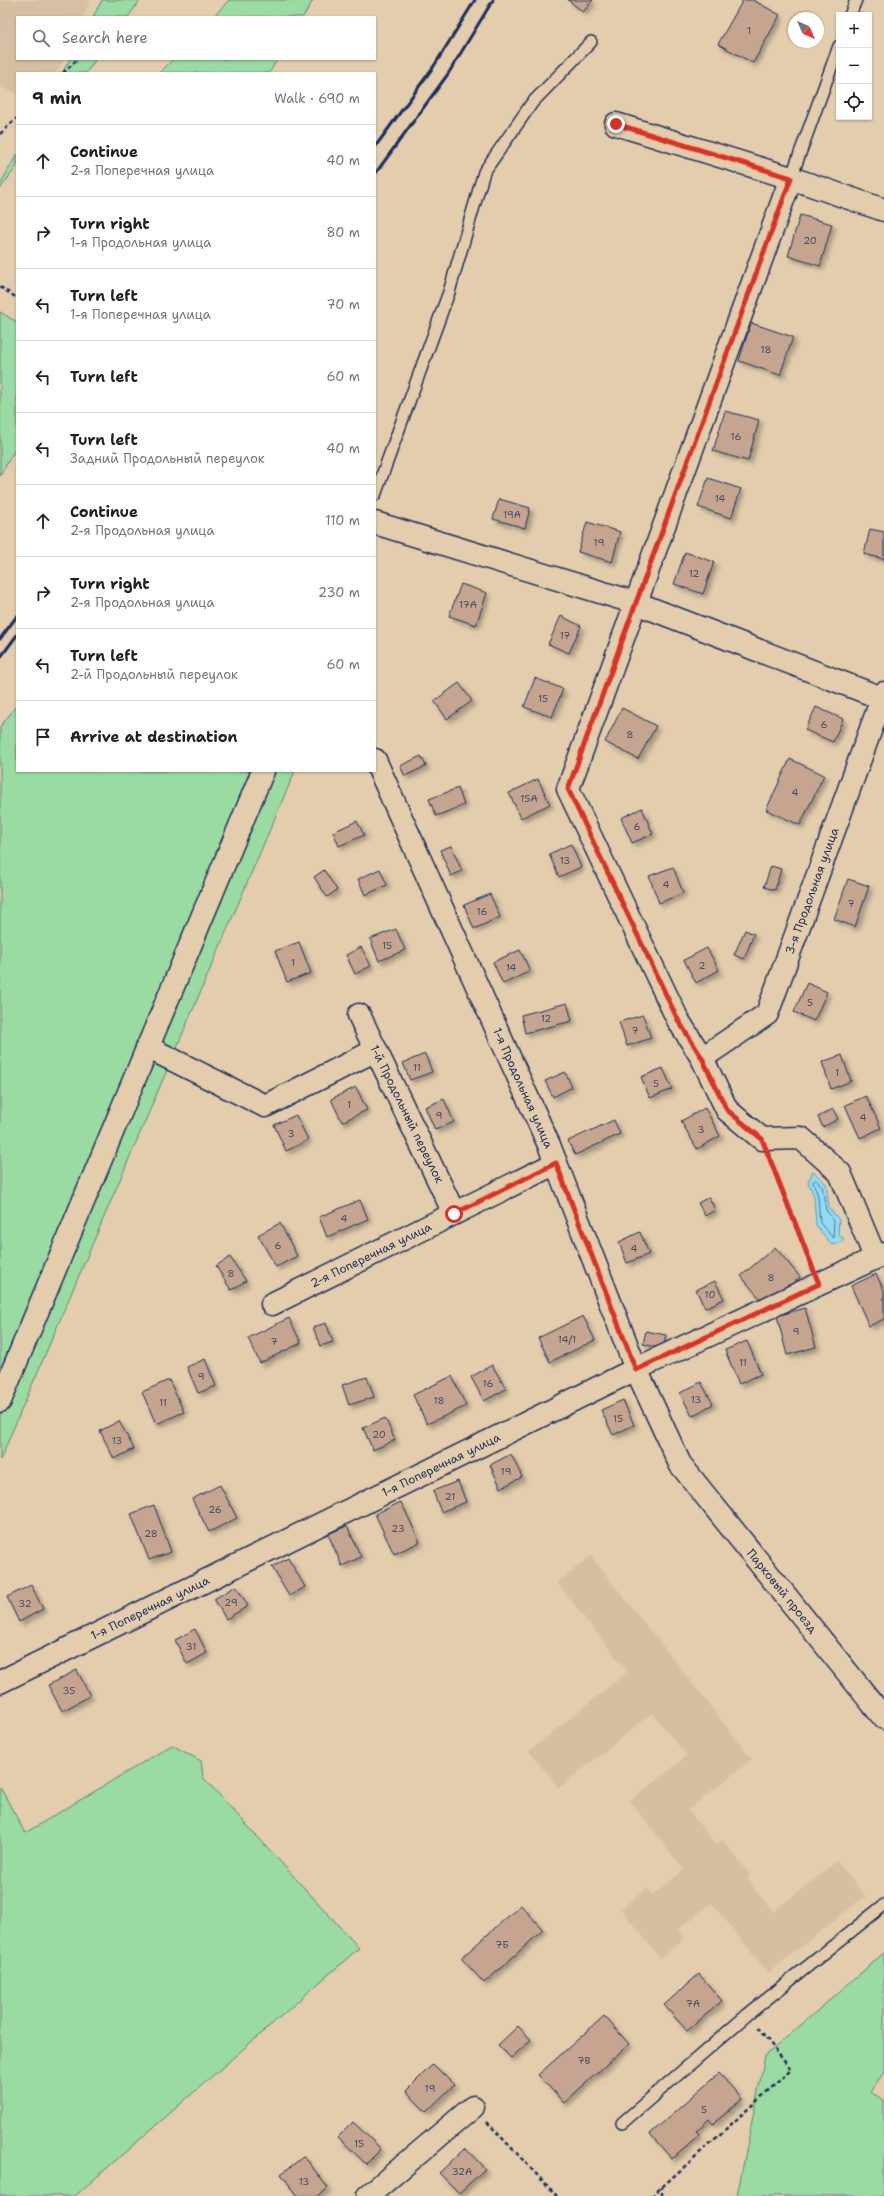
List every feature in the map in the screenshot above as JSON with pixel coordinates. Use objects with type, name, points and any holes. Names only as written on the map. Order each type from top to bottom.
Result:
[{"type":"street","points":[[616,124],[791,178],[884,210]]},
{"type":"street","points":[[791,178],[568,789],[678,1020],[702,1058],[727,1110],[762,1139],[801,1138],[840,1173],[880,1255]]},
{"type":"street","points":[[376,524],[636,603],[883,697]]},
{"type":"street","name":"3-я Продольная улица","points":[[702,1058],[767,1014],[883,697]]},
{"type":"street","name":"1-я Продольная улица","points":[[376,762],[556,1163],[636,1370],[680,1464]]},
{"type":"street","points":[[0,1401],[263,772]]},
{"type":"street","name":"1-й Продольный переулок","points":[[359,1015],[454,1214]]},
{"type":"street","points":[[147,1047],[265,1106],[376,1050]]},
{"type":"street","name":"2-я Поперечная улица","points":[[272,1304],[556,1163]]},
{"type":"street","name":"1-я Поперечная улица","points":[[0,1682],[636,1370],[880,1255]]},
{"type":"street","name":"Парковый проезд","points":[[680,1464],[884,1718]]},
{"type":"street","points":[[368,2196],[473,2107]]},
{"type":"lane","points":[[851,12],[856,0]]},
{"type":"lane","points":[[376,492],[449,292],[484,172],[532,103],[591,42]]},
{"type":"lane","points":[[791,178],[838,48]]},
{"type":"lane","points":[[622,2123],[747,2014],[884,1905]]},
{"type":"path","points":[[64,72],[77,60]]},
{"type":"path","points":[[0,134],[16,119]]},
{"type":"path","points":[[0,287],[16,297]]},
{"type":"path","points":[[762,1139],[819,1284]]},
{"type":"path","points":[[652,2196],[791,2070],[747,2014]]},
{"type":"path","points":[[473,2107],[556,2196]]},
{"type":"path","points":[[662,2186],[662,2196]]},
{"type":"shaded area","points":[[0,0],[90,0],[83,16],[16,16],[16,60],[63,60],[57,72],[16,72],[16,93],[0,87]]},
{"type":"shaded area","points":[[591,1556],[752,1759],[688,1810],[716,1845],[723,1840],[750,1875],[747,1879],[773,1912],[837,1861],[865,1896],[768,1973],[712,1903],[678,1929],[685,1938],[660,1958],[621,1909],[647,1888],[653,1895],[684,1870],[630,1801],[687,1756],[652,1713],[559,1788],[529,1751],[628,1672],[557,1583]]},
{"type":"green space","points":[[102,0],[140,0],[129,16],[94,16]]},
{"type":"green space","points":[[229,0],[313,0],[304,16],[214,16]]},
{"type":"green space","points":[[69,60],[95,60],[87,72],[63,72]]},
{"type":"green space","points":[[172,60],[277,60],[270,72],[161,72]]},
{"type":"green space","points":[[16,156],[16,167],[0,189],[0,185]]},
{"type":"green space","points":[[0,312],[16,321],[16,448],[0,476]]},
{"type":"green space","points":[[16,706],[16,772],[295,772],[0,1460],[0,727]]},
{"type":"green space","points":[[172,1745],[201,1761],[203,1777],[359,1948],[75,2196],[0,2196],[0,1787],[25,1833]]},
{"type":"green space","points":[[884,1953],[884,2072],[870,2092],[884,2100],[884,2196],[737,2196],[765,2056]]},
{"type":"water","points":[[813,1171],[826,1184],[829,1208],[839,1220],[838,1233],[843,1238],[843,1241],[832,1245],[816,1225],[814,1196],[808,1182]]},
{"type":"building","points":[[568,0],[593,0],[583,12]]},
{"type":"building","points":[[743,0],[753,0],[780,15],[753,63],[718,44]]},
{"type":"building","points":[[800,215],[832,224],[820,266],[788,256]]},
{"type":"building","points":[[751,323],[793,337],[780,375],[739,361]]},
{"type":"building","points":[[725,411],[759,420],[748,461],[713,451]]},
{"type":"building","points":[[708,478],[741,489],[731,518],[698,507]]},
{"type":"building","points":[[499,499],[530,508],[525,528],[493,519]]},
{"type":"building","points":[[587,522],[620,532],[612,562],[578,552]]},
{"type":"building","points":[[870,529],[884,532],[884,559],[864,554]]},
{"type":"building","points":[[685,552],[714,562],[703,594],[674,584]]},
{"type":"building","points":[[461,584],[487,593],[476,625],[449,616]]},
{"type":"building","points":[[561,616],[581,626],[569,653],[548,644]]},
{"type":"building","points":[[535,678],[563,689],[552,717],[524,707]]},
{"type":"building","points":[[459,683],[472,701],[447,719],[434,701]]},
{"type":"building","points":[[816,707],[843,719],[833,742],[805,730]]},
{"type":"building","points":[[622,708],[656,726],[638,759],[605,742]]},
{"type":"building","points":[[421,756],[426,766],[405,776],[400,766]]},
{"type":"building","points":[[790,759],[824,775],[800,825],[766,810]]},
{"type":"building","points":[[538,779],[550,804],[521,818],[509,793]]},
{"type":"building","points":[[458,788],[464,805],[436,816],[429,799]]},
{"type":"building","points":[[642,808],[653,834],[632,843],[621,818]]},
{"type":"building","points":[[357,821],[364,835],[339,846],[333,832]]},
{"type":"building","points":[[571,844],[581,867],[559,877],[549,854]]},
{"type":"building","points":[[451,846],[462,871],[451,876],[440,850]]},
{"type":"building","points":[[771,866],[781,869],[775,890],[764,887]]},
{"type":"building","points":[[673,867],[683,893],[659,903],[649,876]]},
{"type":"building","points":[[380,869],[387,885],[365,895],[358,879]]},
{"type":"building","points":[[324,870],[337,890],[327,897],[314,877]]},
{"type":"building","points":[[848,879],[869,886],[855,927],[834,919]]},
{"type":"building","points":[[490,894],[500,917],[474,929],[464,905]]},
{"type":"building","points":[[396,929],[405,950],[379,961],[370,939]]},
{"type":"building","points":[[745,930],[754,934],[744,959],[734,955]]},
{"type":"building","points":[[299,942],[311,973],[287,982],[275,951]]},
{"type":"building","points":[[361,947],[371,966],[355,974],[346,955]]},
{"type":"building","points":[[707,948],[719,970],[696,983],[684,960]]},
{"type":"building","points":[[520,950],[530,971],[503,984],[493,962]]},
{"type":"building","points":[[807,983],[827,992],[814,1021],[794,1012]]},
{"type":"building","points":[[567,1003],[572,1021],[525,1033],[521,1015]]},
{"type":"building","points":[[643,1015],[651,1038],[627,1046],[619,1022]]},
{"type":"building","points":[[425,1054],[432,1072],[410,1080],[403,1063]]},
{"type":"building","points":[[842,1055],[851,1081],[831,1089],[822,1062]]},
{"type":"building","points":[[663,1068],[672,1089],[650,1098],[641,1077]]},
{"type":"building","points":[[565,1072],[572,1087],[553,1097],[545,1081]]},
{"type":"building","points":[[356,1087],[367,1110],[342,1122],[331,1099]]},
{"type":"building","points":[[866,1096],[881,1128],[860,1138],[845,1105]]},
{"type":"building","points":[[444,1099],[454,1122],[435,1130],[425,1107]]},
{"type":"building","points":[[705,1108],[720,1136],[697,1149],[681,1121]]},
{"type":"building","points":[[833,1109],[838,1119],[823,1127],[818,1117]]},
{"type":"building","points":[[296,1115],[308,1140],[286,1151],[274,1125]]},
{"type":"building","points":[[614,1120],[620,1134],[575,1155],[568,1141]]},
{"type":"building","points":[[709,1197],[715,1210],[705,1216],[698,1203]]},
{"type":"building","points":[[360,1200],[368,1219],[327,1237],[319,1217]]},
{"type":"building","points":[[280,1223],[297,1256],[276,1267],[258,1235]]},
{"type":"building","points":[[640,1232],[649,1254],[627,1263],[619,1242]]},
{"type":"building","points":[[775,1247],[800,1277],[766,1306],[741,1276]]},
{"type":"building","points":[[230,1257],[246,1281],[231,1290],[216,1266]]},
{"type":"building","points":[[876,1274],[884,1290],[884,1319],[869,1326],[851,1286]]},
{"type":"building","points":[[715,1281],[724,1299],[705,1308],[696,1290]]},
{"type":"building","points":[[805,1308],[816,1347],[787,1355],[777,1316]]},
{"type":"building","points":[[583,1316],[595,1340],[550,1362],[538,1338]]},
{"type":"building","points":[[289,1318],[301,1343],[260,1363],[248,1338]]},
{"type":"building","points":[[326,1323],[333,1342],[320,1346],[313,1327]]},
{"type":"building","points":[[646,1331],[666,1335],[663,1349],[643,1344]]},
{"type":"building","points":[[747,1341],[761,1374],[739,1384],[725,1350]]},
{"type":"building","points":[[205,1359],[216,1386],[198,1393],[187,1367]]},
{"type":"building","points":[[492,1365],[506,1389],[484,1401],[471,1377]]},
{"type":"building","points":[[452,1376],[466,1406],[427,1424],[413,1395]]},
{"type":"building","points":[[367,1377],[374,1397],[349,1405],[342,1385]]},
{"type":"building","points":[[169,1380],[184,1412],[156,1424],[142,1392]]},
{"type":"building","points":[[701,1382],[713,1404],[692,1416],[680,1393]]},
{"type":"building","points":[[623,1400],[634,1425],[613,1435],[601,1410]]},
{"type":"building","points":[[385,1418],[395,1440],[373,1450],[363,1428]]},
{"type":"building","points":[[119,1421],[134,1449],[114,1459],[100,1431]]},
{"type":"building","points":[[511,1454],[522,1477],[501,1488],[490,1465]]},
{"type":"building","points":[[458,1481],[466,1502],[441,1512],[433,1491]]},
{"type":"building","points":[[220,1485],[237,1518],[209,1532],[192,1499]]},
{"type":"building","points":[[401,1502],[420,1542],[394,1554],[375,1514]]},
{"type":"building","points":[[154,1505],[171,1552],[149,1560],[131,1514]]},
{"type":"building","points":[[347,1526],[361,1557],[342,1566],[328,1534]]},
{"type":"building","points":[[288,1558],[305,1587],[289,1596],[272,1567]]},
{"type":"building","points":[[31,1585],[43,1609],[19,1622],[7,1597]]},
{"type":"building","points":[[236,1586],[248,1606],[226,1619],[214,1599]]},
{"type":"building","points":[[195,1629],[207,1653],[187,1664],[175,1640]]},
{"type":"building","points":[[77,1670],[90,1696],[62,1711],[48,1685]]},
{"type":"building","points":[[521,1905],[543,1930],[484,1983],[461,1958]]},
{"type":"building","points":[[699,1974],[722,2001],[687,2031],[664,2005]]},
{"type":"building","points":[[604,2016],[629,2044],[564,2103],[538,2075]]},
{"type":"building","points":[[518,2026],[531,2040],[511,2058],[498,2045]]},
{"type":"building","points":[[433,2064],[454,2085],[426,2112],[406,2091]]},
{"type":"building","points":[[719,2073],[742,2099],[713,2124],[709,2119],[696,2131],[700,2135],[672,2159],[650,2134]]},
{"type":"building","points":[[353,2122],[381,2149],[366,2164],[338,2137]]},
{"type":"building","points":[[465,2148],[485,2169],[459,2193],[439,2173]]},
{"type":"building","points":[[304,2156],[328,2188],[318,2196],[298,2196],[281,2174]]},
{"type":"railway","points":[[376,146],[434,66],[475,0]]},
{"type":"railway","points":[[376,173],[448,74],[493,0]]},
{"type":"railway","points":[[0,639],[16,617]]},
{"type":"railway","points":[[0,658],[16,636]]},
{"type":"route","points":[[454,1214],[556,1163],[636,1370],[819,1284],[762,1139],[727,1110],[702,1058],[678,1020],[568,789],[791,178],[616,124]]}]
